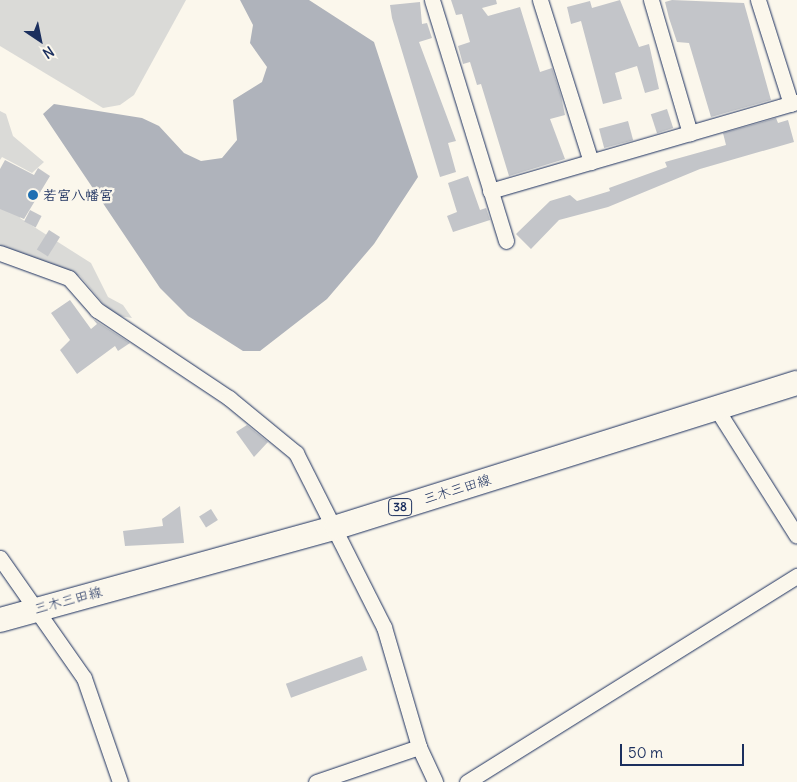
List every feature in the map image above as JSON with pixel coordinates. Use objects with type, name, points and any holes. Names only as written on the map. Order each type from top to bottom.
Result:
[{"type":"main road","name":"三木三田線","points":[[0,620],[337,527],[797,383]]},
{"type":"street","points":[[432,0],[506,241]]},
{"type":"street","points":[[540,0],[591,162]]},
{"type":"street","points":[[651,0],[690,133]]},
{"type":"street","points":[[490,191],[794,103],[758,0]]},
{"type":"street","points":[[0,253],[69,278],[97,310],[229,398],[296,453],[337,527],[384,627],[419,747],[435,782]]},
{"type":"street","points":[[716,408],[797,536]]},
{"type":"street","points":[[0,558],[84,678],[120,782]]},
{"type":"street","points":[[467,782],[797,576]]},
{"type":"street","points":[[316,782],[419,747]]},
{"type":"shaded area","points":[[0,0],[186,0],[134,95],[120,105],[103,108],[0,46]]},
{"type":"shaded area","points":[[240,0],[309,0],[374,42],[418,177],[374,244],[327,299],[260,351],[243,351],[188,316],[160,288],[43,114],[54,104],[142,118],[159,126],[184,153],[201,161],[222,158],[237,140],[233,100],[262,82],[267,67],[250,43],[253,25]]},
{"type":"shaded area","points":[[0,111],[6,114],[13,136],[44,162],[32,173],[2,157],[0,160]]},
{"type":"shaded area","points":[[0,192],[20,203],[20,218],[91,263],[108,297],[123,305],[132,318],[113,315],[80,276],[0,248]]},
{"type":"building","points":[[451,0],[496,0],[497,4],[482,8],[488,16],[520,7],[540,72],[552,68],[561,96],[565,115],[550,119],[565,159],[509,176],[481,84],[477,85],[470,62],[463,64],[458,46],[470,42],[462,14],[456,15]]},
{"type":"building","points":[[620,0],[639,47],[649,44],[659,89],[645,93],[637,66],[615,73],[622,99],[603,104],[581,21],[571,24],[567,7],[590,1],[592,8]]},
{"type":"building","points":[[672,0],[744,3],[771,100],[711,117],[689,43],[677,42],[669,18],[665,2]]},
{"type":"building","points":[[420,2],[422,24],[427,23],[432,38],[419,42],[456,141],[448,143],[456,172],[440,177],[392,18],[390,5]]},
{"type":"building","points":[[667,109],[673,128],[657,133],[651,114]]},
{"type":"building","points":[[776,118],[778,123],[788,120],[794,142],[700,169],[608,207],[559,220],[531,249],[516,234],[550,201],[570,195],[577,201],[610,191],[609,188],[667,167],[665,162],[726,145],[723,133]]},
{"type":"building","points":[[628,121],[633,140],[604,148],[599,129]]},
{"type":"building","points":[[5,160],[34,175],[38,168],[50,176],[24,219],[0,209],[0,169]]},
{"type":"building","points":[[468,176],[480,210],[486,208],[490,220],[453,232],[447,216],[457,212],[448,183]]},
{"type":"building","points":[[30,210],[42,216],[36,227],[24,222]]},
{"type":"building","points":[[49,230],[60,237],[48,256],[37,250]]},
{"type":"building","points":[[70,300],[91,329],[97,324],[93,319],[130,343],[118,351],[115,346],[77,374],[60,350],[70,340],[51,313]]},
{"type":"building","points":[[247,425],[268,442],[254,457],[236,432]]},
{"type":"building","points":[[180,506],[184,543],[125,546],[123,531],[163,526],[162,519]]},
{"type":"building","points":[[211,509],[218,520],[206,527],[199,516]]},
{"type":"building","points":[[362,656],[367,670],[291,698],[286,684]]},
{"type":"place","name":"若宮八幡宮","points":[[33,195]]}]
